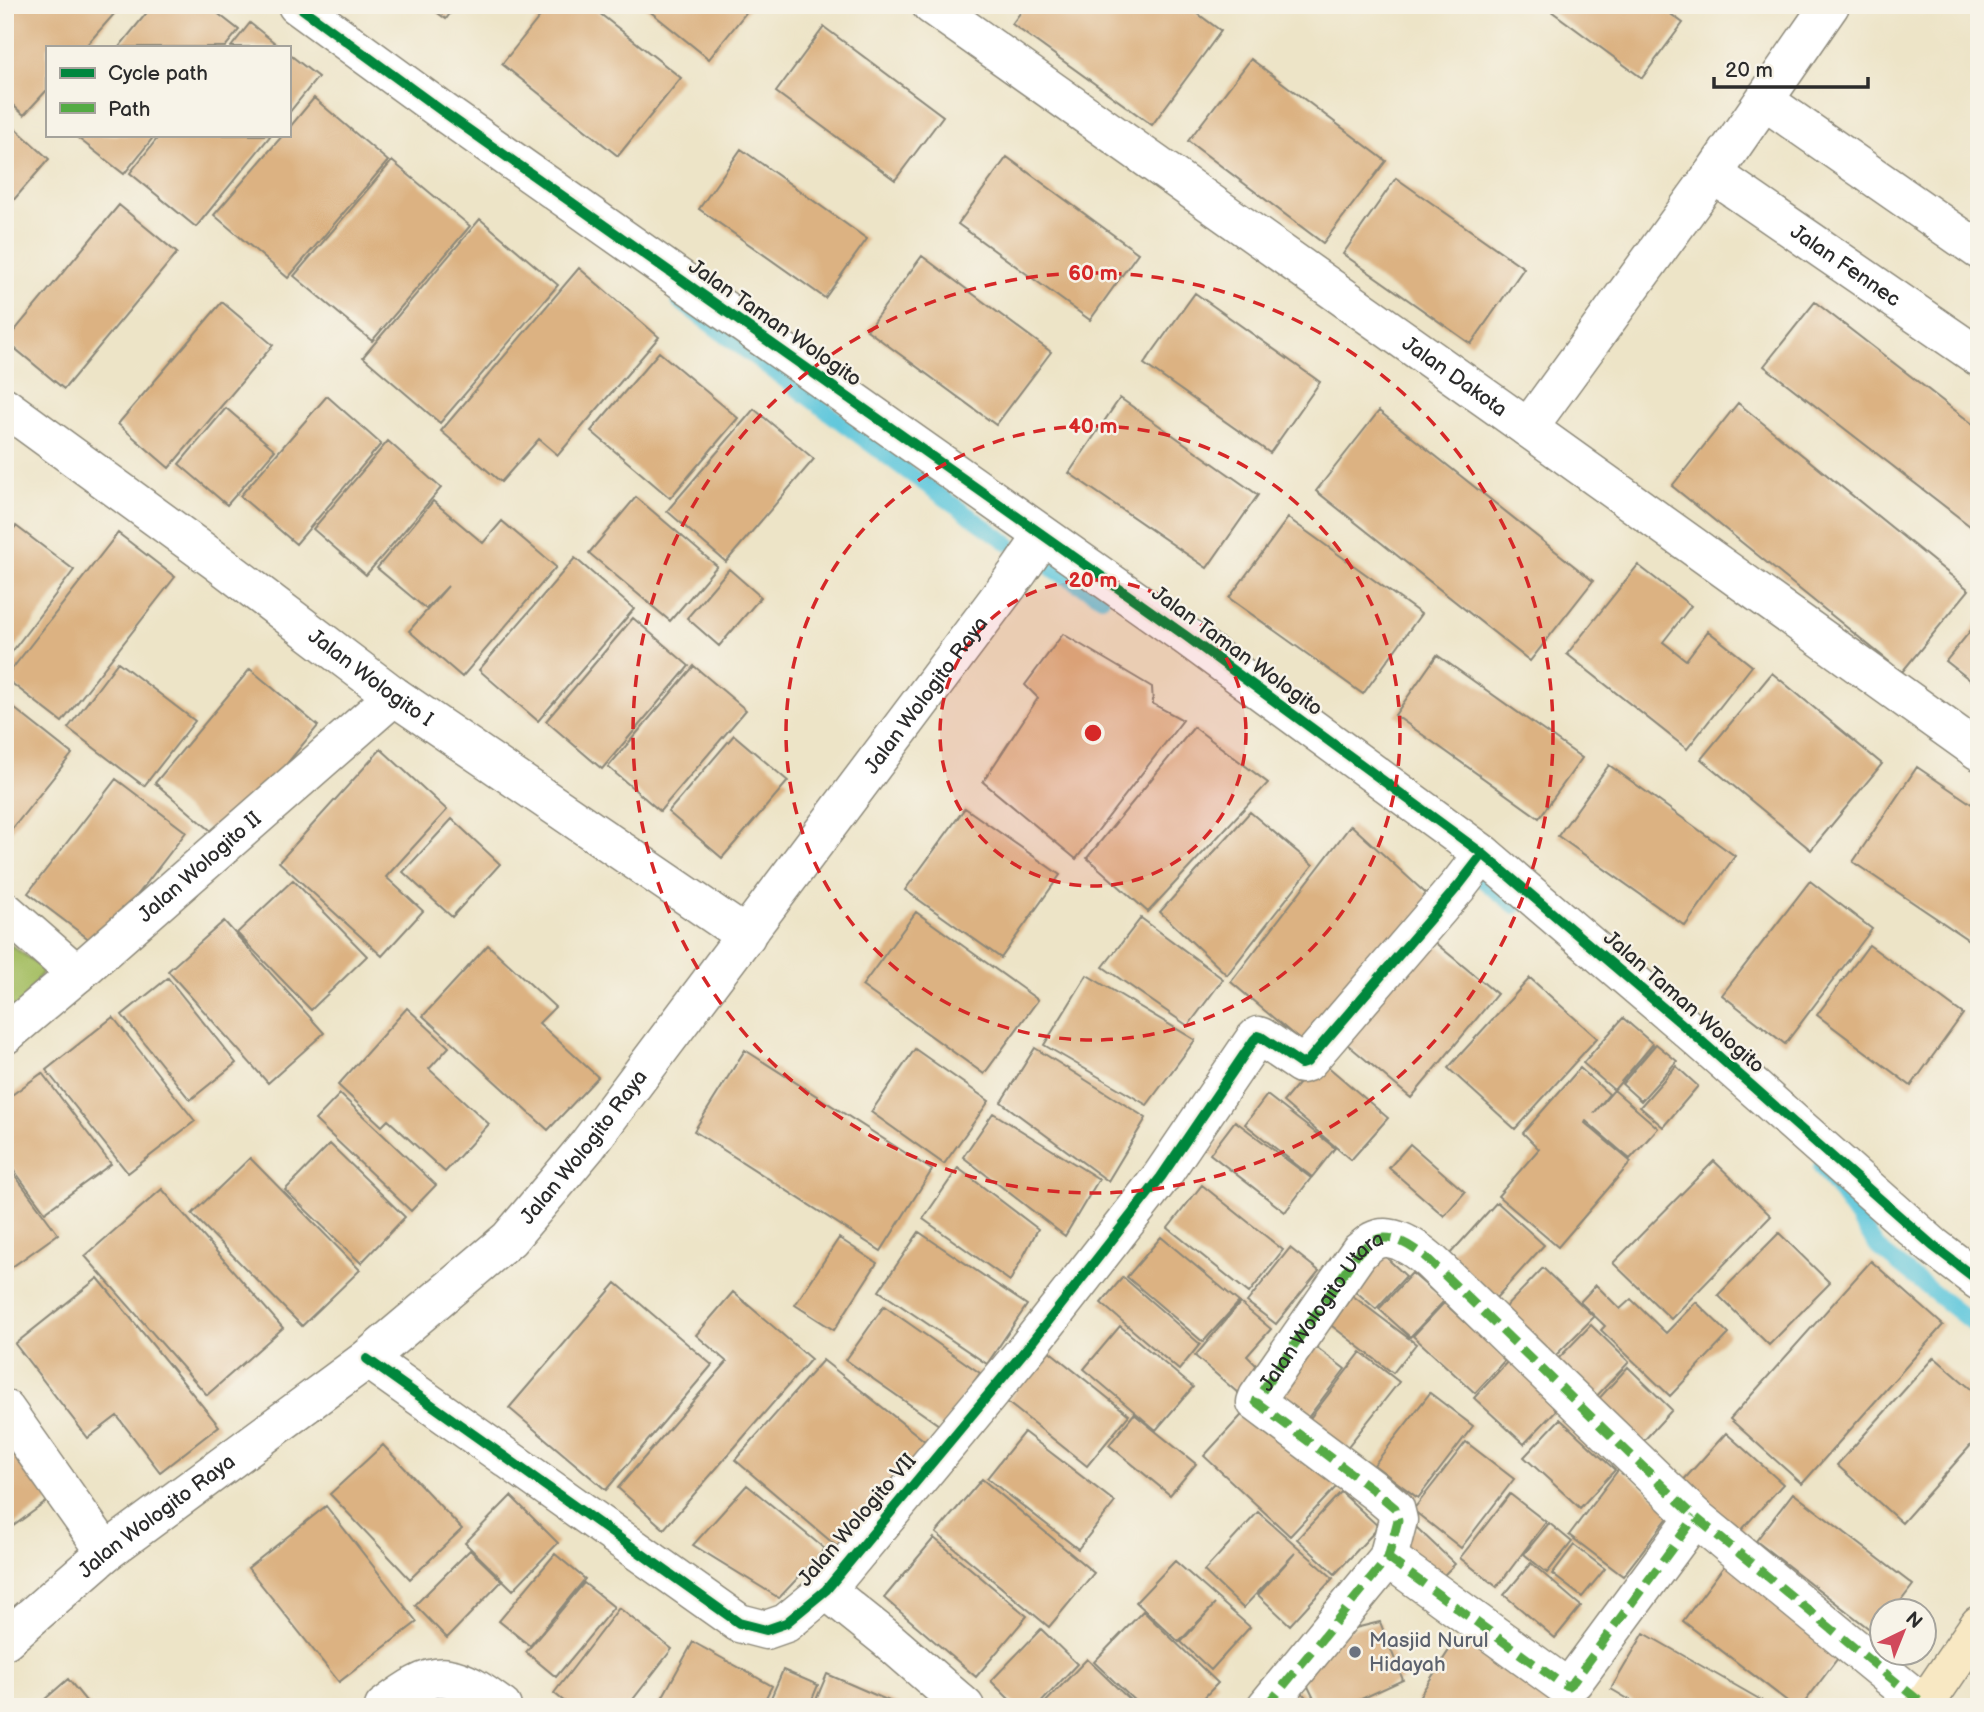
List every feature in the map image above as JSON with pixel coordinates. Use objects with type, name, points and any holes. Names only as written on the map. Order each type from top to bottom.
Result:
[{"type":"street","name":"Jalan Taman Wologito","points":[[297,5],[465,127],[1186,636],[1483,854],[1933,1247],[1979,1281]]},
{"type":"street","name":"Jalan Dakota","points":[[931,5],[1979,751]]},
{"type":"street","points":[[1528,428],[1713,174],[1830,5]]},
{"type":"street","points":[[1765,101],[1979,250]]},
{"type":"street","name":"Jalan Fennec","points":[[1713,174],[1979,358]]},
{"type":"street","name":"Jalan Wologito I","points":[[5,407],[216,561],[394,696],[746,936]]},
{"type":"street","name":"Jalan Wologito Raya","points":[[5,1640],[106,1552],[367,1359],[509,1239],[587,1146],[1043,537]]},
{"type":"street","name":"Jalan Wologito II","points":[[5,1034],[78,974],[394,696]]},
{"type":"street","name":"Jalan Wologito VII","points":[[367,1359],[739,1623],[766,1630],[786,1623],[826,1590],[1037,1337],[1161,1177],[1254,1040],[1258,1036],[1301,1064],[1307,1062],[1483,854]]},
{"type":"street","points":[[5,911],[78,974]]},
{"type":"street","name":"Jalan Wologito Utara","points":[[1388,1558],[1398,1520],[1395,1508],[1256,1402],[1359,1252],[1374,1240],[1392,1239],[1414,1248],[1430,1261],[1695,1517],[1924,1706]]},
{"type":"street","points":[[5,1409],[106,1552]]},
{"type":"street","points":[[1266,1707],[1388,1558],[1568,1686],[1695,1517]]},
{"type":"street","points":[[826,1590],[965,1707]]},
{"type":"street","points":[[1924,1706],[1979,1625]]},
{"type":"street","points":[[384,1707],[421,1682],[447,1677],[471,1687],[502,1707]]},
{"type":"green space","points":[[5,941],[45,969],[5,1027]]},
{"type":"building","points":[[5,5],[122,5],[86,46],[46,46],[46,91],[24,115],[5,98]]},
{"type":"building","points":[[153,5],[207,5],[239,30],[226,46],[120,46]]},
{"type":"building","points":[[427,5],[456,5],[446,19]]},
{"type":"building","points":[[549,5],[589,5],[681,78],[618,156],[502,64]]},
{"type":"building","points":[[642,5],[752,5],[709,59]]},
{"type":"building","points":[[1026,5],[1186,5],[1221,31],[1152,125],[1012,24]]},
{"type":"building","points":[[1543,5],[1658,5],[1683,23],[1642,78]]},
{"type":"building","points":[[250,23],[279,46],[232,46]]},
{"type":"building","points":[[824,27],[943,116],[895,180],[776,92]]},
{"type":"building","points":[[290,55],[318,77],[290,112]]},
{"type":"building","points":[[1251,59],[1386,161],[1323,243],[1188,141]]},
{"type":"building","points":[[314,98],[388,161],[288,278],[214,215],[282,136],[290,136],[290,127]]},
{"type":"building","points":[[5,119],[49,159],[5,210]]},
{"type":"building","points":[[75,136],[154,136],[124,174]]},
{"type":"building","points":[[159,136],[270,136],[196,227],[130,173]]},
{"type":"building","points":[[741,149],[867,239],[825,298],[699,209]]},
{"type":"building","points":[[1007,157],[1138,253],[1090,320],[958,224]]},
{"type":"building","points":[[392,161],[470,226],[372,341],[294,276]]},
{"type":"building","points":[[1396,178],[1524,268],[1471,344],[1343,254]]},
{"type":"building","points":[[119,205],[177,253],[64,389],[6,341]]},
{"type":"building","points":[[480,219],[558,285],[440,423],[363,357]]},
{"type":"building","points":[[922,256],[1051,352],[996,425],[867,330]]},
{"type":"building","points":[[579,268],[659,337],[558,455],[539,439],[501,482],[441,431]]},
{"type":"building","points":[[1195,293],[1320,382],[1270,453],[1144,364]]},
{"type":"building","points":[[222,302],[273,345],[169,468],[118,424]]},
{"type":"building","points":[[1815,302],[1979,429],[1979,533],[1764,366]]},
{"type":"building","points":[[659,352],[738,418],[670,498],[591,431]]},
{"type":"building","points":[[327,396],[381,444],[296,544],[240,496]]},
{"type":"building","points":[[1120,398],[1258,495],[1207,568],[1069,473]]},
{"type":"building","points":[[1738,403],[1969,590],[1902,672],[1672,486]]},
{"type":"building","points":[[226,408],[275,450],[227,505],[179,464]]},
{"type":"building","points":[[754,409],[814,459],[726,562],[667,511]]},
{"type":"building","points":[[1379,411],[1593,581],[1530,661],[1316,491]]},
{"type":"building","points":[[388,441],[441,488],[366,575],[313,529]]},
{"type":"building","points":[[636,497],[717,566],[670,621],[589,553]]},
{"type":"building","points":[[433,501],[483,543],[502,521],[556,567],[462,677],[409,631],[448,586],[426,609],[377,568]]},
{"type":"building","points":[[1288,518],[1421,614],[1363,694],[1229,598]]},
{"type":"building","points":[[16,526],[74,570],[5,661],[5,540]]},
{"type":"building","points":[[118,533],[175,577],[62,722],[5,678]]},
{"type":"building","points":[[575,558],[634,609],[538,721],[479,670]]},
{"type":"building","points":[[1638,565],[1691,606],[1663,642],[1686,660],[1708,631],[1752,666],[1687,749],[1567,654]]},
{"type":"building","points":[[729,569],[761,597],[719,646],[687,618]]},
{"type":"building","points":[[633,618],[689,666],[602,769],[546,721]]},
{"type":"building","points":[[1979,620],[1979,687],[1946,661]]},
{"type":"building","points":[[1063,634],[1152,687],[1153,704],[1183,720],[1076,859],[983,782],[1038,698],[1025,685]]},
{"type":"building","points":[[1437,655],[1582,758],[1539,818],[1395,715]]},
{"type":"building","points":[[118,662],[195,721],[144,786],[68,728]]},
{"type":"building","points":[[694,666],[746,710],[660,811],[608,767]]},
{"type":"building","points":[[250,669],[318,726],[223,841],[155,783]]},
{"type":"building","points":[[1772,673],[1882,764],[1811,850],[1701,759]]},
{"type":"building","points":[[5,701],[72,754],[5,838]]},
{"type":"building","points":[[1194,727],[1268,783],[1148,912],[1087,858]]},
{"type":"building","points":[[734,735],[788,781],[722,858],[668,812]]},
{"type":"building","points":[[381,749],[447,810],[386,877],[423,911],[382,956],[279,862]]},
{"type":"building","points":[[1609,765],[1735,856],[1685,926],[1558,836]]},
{"type":"building","points":[[1917,767],[1979,809],[1979,947],[1853,862]]},
{"type":"building","points":[[116,779],[186,832],[98,946],[28,893]]},
{"type":"building","points":[[965,808],[1060,875],[1001,958],[905,890]]},
{"type":"building","points":[[1250,812],[1313,865],[1227,975],[1160,912]]},
{"type":"building","points":[[452,819],[500,864],[452,917],[403,872]]},
{"type":"building","points":[[1351,825],[1433,900],[1309,1048],[1231,982]]},
{"type":"building","points":[[293,880],[367,956],[311,1010],[237,933]]},
{"type":"building","points":[[1810,881],[1872,929],[1785,1044],[1722,995]]},
{"type":"building","points":[[916,912],[1038,1000],[984,1074],[862,986]]},
{"type":"building","points":[[1141,918],[1223,979],[1188,1026],[1103,967]]},
{"type":"building","points":[[224,921],[324,1033],[268,1083],[168,971]]},
{"type":"building","points":[[1427,936],[1497,994],[1411,1098],[1341,1039]]},
{"type":"building","points":[[488,945],[555,1007],[539,1023],[598,1077],[548,1130],[423,1016]]},
{"type":"building","points":[[1869,945],[1963,1014],[1911,1086],[1817,1015]]},
{"type":"building","points":[[1087,975],[1195,1040],[1147,1105],[1044,1045]]},
{"type":"building","points":[[168,978],[236,1063],[190,1100],[122,1015]]},
{"type":"building","points":[[1530,978],[1597,1038],[1515,1129],[1448,1068]]},
{"type":"building","points":[[407,1008],[449,1047],[429,1069],[489,1124],[445,1172],[388,1120],[382,1126],[338,1085]]},
{"type":"building","points":[[113,1017],[195,1121],[128,1173],[46,1070]]},
{"type":"building","points":[[1623,1018],[1653,1044],[1614,1090],[1583,1063]]},
{"type":"building","points":[[1656,1044],[1677,1061],[1641,1101],[1622,1084]]},
{"type":"building","points":[[1035,1048],[1146,1118],[1108,1181],[1001,1102]]},
{"type":"building","points":[[915,1049],[989,1101],[944,1164],[871,1112]]},
{"type":"building","points":[[745,1050],[932,1170],[881,1251],[694,1131]]},
{"type":"building","points":[[1319,1059],[1388,1118],[1351,1160],[1283,1102]]},
{"type":"building","points":[[1676,1066],[1698,1086],[1663,1127],[1640,1107]]},
{"type":"building","points":[[1580,1068],[1609,1094],[1594,1113],[1614,1090],[1658,1128],[1630,1159],[1586,1121],[1585,1123],[1631,1162],[1558,1247],[1498,1196],[1539,1149],[1523,1133]]},
{"type":"building","points":[[42,1073],[111,1164],[45,1212],[5,1158],[5,1100]]},
{"type":"building","points":[[340,1094],[436,1185],[411,1211],[315,1120]]},
{"type":"building","points":[[1267,1095],[1335,1148],[1312,1177],[1245,1124]]},
{"type":"building","points":[[993,1113],[1099,1179],[1065,1236],[963,1157]]},
{"type":"building","points":[[1235,1121],[1311,1178],[1285,1212],[1210,1154]]},
{"type":"building","points":[[330,1144],[405,1217],[361,1263],[285,1190]]},
{"type":"building","points":[[1410,1144],[1465,1192],[1444,1216],[1389,1168]]},
{"type":"building","points":[[250,1158],[360,1270],[302,1326],[192,1214]]},
{"type":"building","points":[[1714,1161],[1771,1216],[1671,1319],[1613,1263]]},
{"type":"building","points":[[5,1162],[58,1234],[5,1272]]},
{"type":"building","points":[[958,1168],[1038,1229],[1010,1281],[923,1219]]},
{"type":"building","points":[[1202,1185],[1283,1250],[1249,1293],[1168,1228]]},
{"type":"building","points":[[162,1189],[283,1328],[207,1395],[85,1256]]},
{"type":"building","points":[[1497,1202],[1544,1245],[1496,1298],[1449,1255]]},
{"type":"building","points":[[919,1232],[1027,1305],[987,1364],[879,1291]]},
{"type":"building","points":[[1779,1233],[1830,1283],[1769,1345],[1718,1295]]},
{"type":"building","points":[[1161,1237],[1239,1302],[1203,1342],[1127,1277]]},
{"type":"building","points":[[839,1238],[877,1263],[834,1330],[795,1305]]},
{"type":"building","points":[[1290,1248],[1319,1271],[1276,1324],[1247,1302]]},
{"type":"building","points":[[1377,1249],[1406,1276],[1376,1309],[1345,1282]]},
{"type":"building","points":[[1871,1261],[1943,1325],[1802,1484],[1730,1419]]},
{"type":"building","points":[[1543,1268],[1594,1317],[1548,1363],[1498,1315]]},
{"type":"building","points":[[1412,1273],[1444,1301],[1410,1337],[1379,1309]]},
{"type":"building","points":[[1123,1277],[1200,1344],[1179,1370],[1101,1303]]},
{"type":"building","points":[[98,1278],[219,1426],[160,1472],[117,1416],[88,1438],[15,1344]]},
{"type":"building","points":[[616,1283],[712,1365],[606,1490],[509,1408]]},
{"type":"building","points":[[1596,1285],[1620,1309],[1631,1299],[1666,1333],[1696,1302],[1729,1334],[1670,1396],[1601,1330],[1605,1326],[1580,1302]]},
{"type":"building","points":[[1345,1290],[1416,1344],[1393,1373],[1323,1319]]},
{"type":"building","points":[[733,1292],[811,1359],[664,1529],[618,1488],[727,1362],[696,1335]]},
{"type":"building","points":[[1240,1303],[1271,1329],[1247,1356],[1259,1368],[1238,1393],[1195,1356]]},
{"type":"building","points":[[1444,1303],[1506,1359],[1475,1393],[1413,1336]]},
{"type":"building","points":[[884,1306],[980,1373],[942,1427],[846,1360]]},
{"type":"building","points":[[1591,1325],[1629,1362],[1591,1402],[1552,1365]]},
{"type":"building","points":[[1120,1326],[1193,1387],[1156,1430],[1084,1369]]},
{"type":"building","points":[[1312,1344],[1345,1369],[1300,1428],[1267,1403]]},
{"type":"building","points":[[1048,1350],[1129,1415],[1087,1466],[1007,1402]]},
{"type":"building","points":[[1361,1352],[1399,1382],[1345,1450],[1308,1421]]},
{"type":"building","points":[[1934,1357],[1979,1396],[1979,1436],[1902,1523],[1837,1465]]},
{"type":"building","points":[[823,1360],[931,1446],[841,1550],[735,1460]]},
{"type":"building","points":[[1509,1360],[1560,1406],[1524,1444],[1474,1398]]},
{"type":"building","points":[[1628,1367],[1672,1410],[1639,1446],[1594,1404]]},
{"type":"building","points":[[1430,1393],[1473,1426],[1418,1498],[1374,1465]]},
{"type":"building","points":[[1251,1405],[1337,1486],[1290,1536],[1204,1456]]},
{"type":"building","points":[[1134,1414],[1196,1464],[1170,1495],[1109,1445]]},
{"type":"building","points":[[1560,1419],[1615,1470],[1580,1508],[1524,1457]]},
{"type":"building","points":[[1024,1432],[1115,1502],[1078,1549],[987,1478]]},
{"type":"building","points":[[1726,1433],[1783,1484],[1737,1535],[1680,1484]]},
{"type":"building","points":[[5,1439],[49,1500],[5,1532]]},
{"type":"building","points":[[1466,1442],[1514,1479],[1461,1548],[1413,1510]]},
{"type":"building","points":[[383,1445],[462,1529],[410,1579],[330,1494]]},
{"type":"building","points":[[1619,1469],[1673,1511],[1623,1576],[1569,1535]]},
{"type":"building","points":[[982,1479],[1094,1573],[1049,1627],[936,1533]]},
{"type":"building","points":[[747,1485],[825,1549],[779,1598],[693,1545]]},
{"type":"building","points":[[1341,1492],[1379,1527],[1335,1574],[1297,1539]]},
{"type":"building","points":[[1793,1493],[1913,1585],[1905,1596],[1868,1596],[1868,1628],[1756,1541]]},
{"type":"building","points":[[1510,1494],[1546,1522],[1497,1587],[1460,1558]]},
{"type":"building","points":[[511,1496],[558,1543],[513,1590],[465,1543]]},
{"type":"building","points":[[326,1506],[417,1622],[339,1682],[248,1568]]},
{"type":"building","points":[[1258,1512],[1333,1578],[1290,1625],[1258,1595],[1295,1553],[1243,1608],[1204,1571]]},
{"type":"building","points":[[1549,1523],[1572,1542],[1547,1573],[1524,1554]]},
{"type":"building","points":[[1416,1527],[1455,1564],[1438,1581],[1399,1545]]},
{"type":"building","points":[[934,1538],[1027,1616],[976,1677],[884,1598]]},
{"type":"building","points":[[1574,1545],[1605,1569],[1582,1597],[1552,1574]]},
{"type":"building","points":[[470,1550],[502,1581],[447,1638],[415,1605]]},
{"type":"building","points":[[555,1554],[585,1579],[530,1646],[499,1621]]},
{"type":"building","points":[[1175,1561],[1250,1627],[1211,1670],[1181,1642],[1215,1604],[1179,1642],[1136,1602]]},
{"type":"building","points":[[1728,1561],[1844,1650],[1801,1707],[1795,1707],[1683,1621]]},
{"type":"building","points":[[1531,1563],[1581,1606],[1555,1638],[1504,1595]]},
{"type":"building","points":[[584,1583],[614,1607],[556,1677],[526,1652]]},
{"type":"building","points":[[619,1608],[672,1649],[627,1707],[571,1707],[554,1693]]},
{"type":"building","points":[[1143,1611],[1218,1683],[1195,1707],[1141,1707],[1094,1662]]},
{"type":"building","name":"Masjid Nurul Hidayah","points":[[1380,1622],[1403,1680],[1346,1706],[1318,1707],[1301,1672],[1335,1633]]},
{"type":"building","points":[[1041,1629],[1077,1664],[1037,1707],[1017,1707],[991,1681]]},
{"type":"building","points":[[1644,1633],[1768,1704],[1766,1707],[1642,1707],[1611,1689]]},
{"type":"building","points":[[1470,1641],[1568,1707],[1427,1707],[1417,1700],[1453,1644]]},
{"type":"building","points":[[693,1642],[772,1686],[761,1707],[657,1707]]},
{"type":"building","points":[[1087,1659],[1131,1701],[1125,1707],[1041,1707]]},
{"type":"building","points":[[783,1670],[818,1685],[809,1707],[767,1707]]},
{"type":"building","points":[[827,1674],[903,1707],[813,1707]]},
{"type":"building","points":[[68,1679],[91,1707],[36,1707]]},
{"type":"building","points":[[1299,1689],[1314,1707],[1278,1707]]},
{"type":"waterway","points":[[679,301],[909,473],[1008,543]]},
{"type":"waterway","points":[[1052,569],[1102,598]]},
{"type":"waterway","points":[[1481,879],[1515,906]]},
{"type":"waterway","points":[[1821,1167],[1878,1248],[1979,1329]]},
{"type":"marked path","points":[[1266,1707],[1388,1558],[1398,1520],[1395,1508],[1376,1492],[1256,1402],[1359,1252],[1380,1238],[1396,1240],[1430,1261],[1695,1517],[1924,1705]]},
{"type":"marked path","points":[[1388,1558],[1568,1686],[1695,1517]]},
{"type":"cycle path","points":[[297,5],[442,111],[1186,636],[1483,854],[1682,1024],[1933,1246],[1979,1281]]},
{"type":"cycle path","points":[[367,1359],[739,1623],[766,1630],[786,1623],[826,1590],[1028,1347],[1161,1177],[1254,1040],[1258,1036],[1261,1037],[1301,1064],[1307,1062],[1483,854]]},
{"type":"place","name":"Masjid Nurul Hidayah","points":[[1355,1652]]}]
